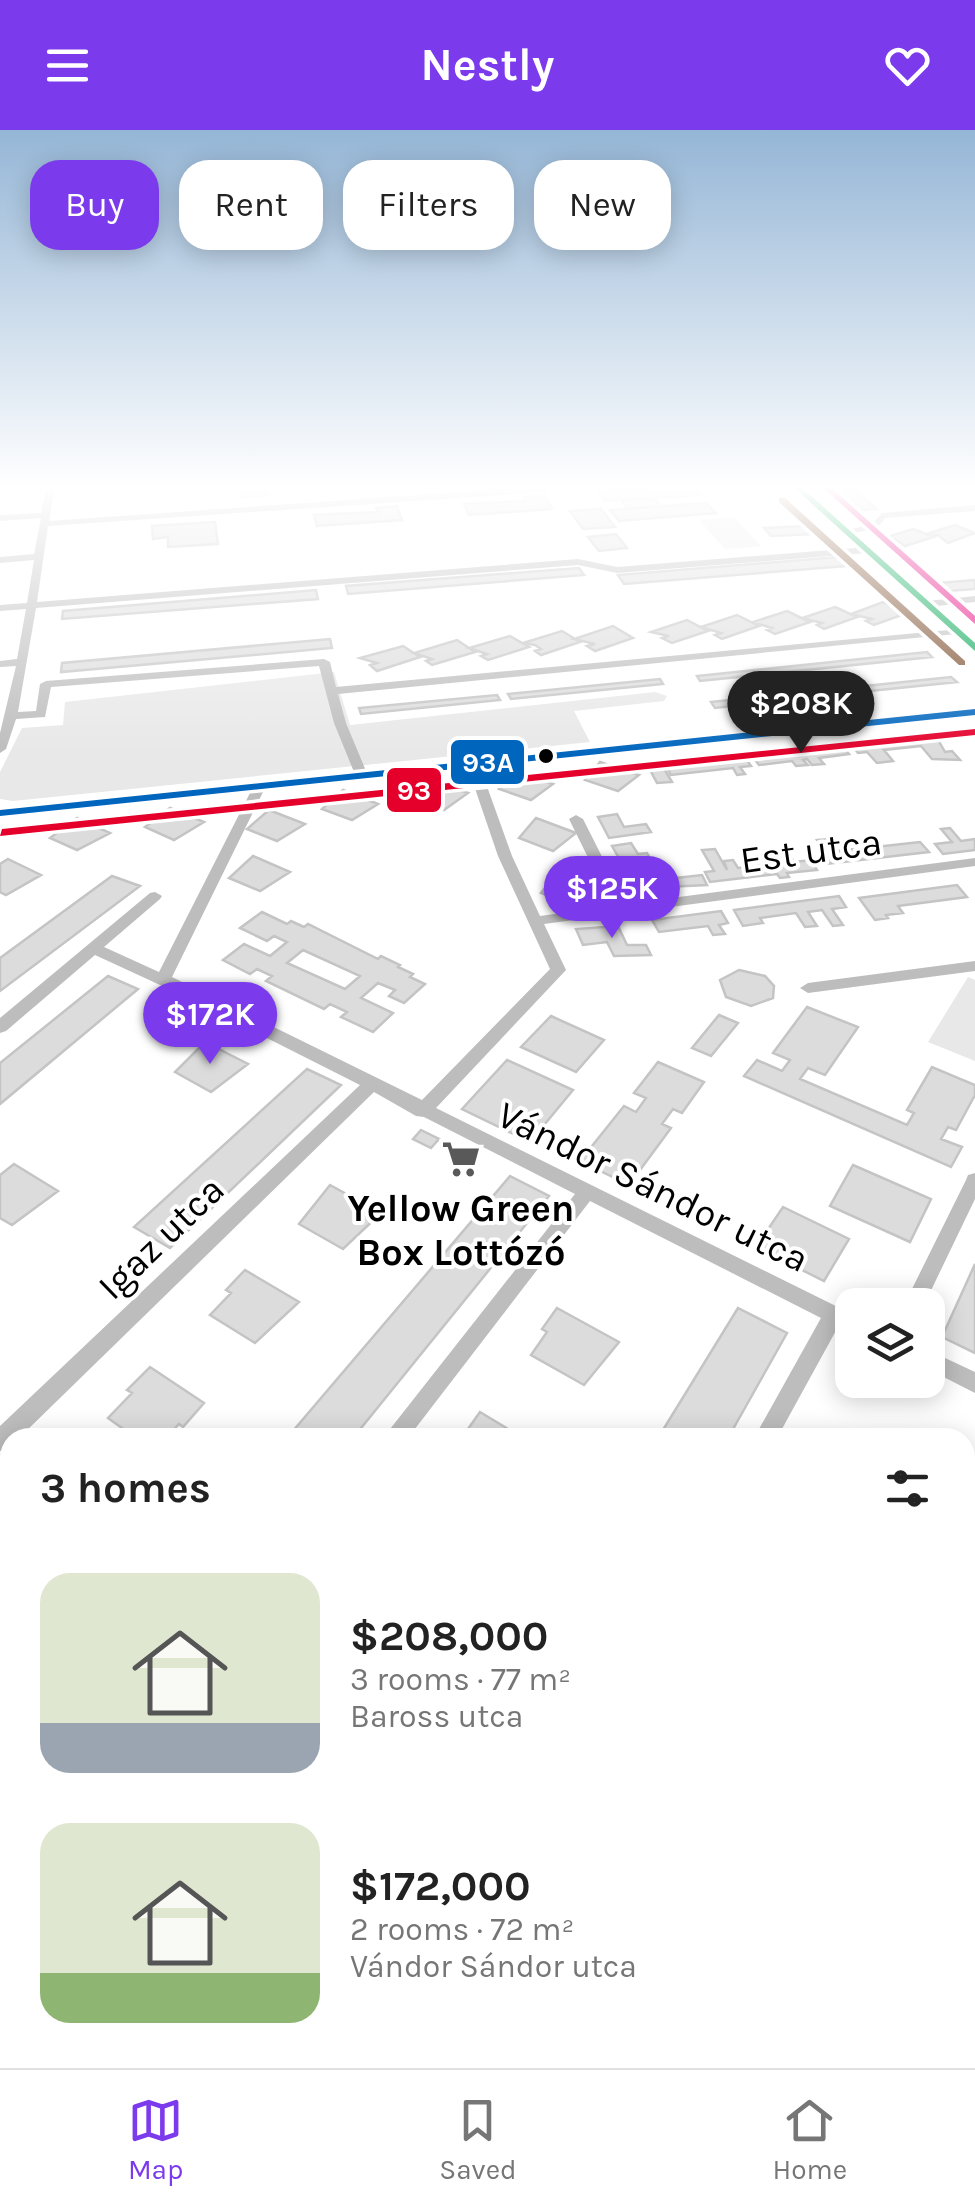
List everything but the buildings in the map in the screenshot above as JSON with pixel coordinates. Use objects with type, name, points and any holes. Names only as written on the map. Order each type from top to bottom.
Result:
[{"type":"street","points":[[0,749],[34,606],[36,575]]},
{"type":"street","points":[[0,608],[412,575]]},
{"type":"street","points":[[895,575],[975,648]]},
{"type":"street","points":[[927,604],[975,600]]},
{"type":"street","points":[[332,691],[956,630]]},
{"type":"street","points":[[0,664],[22,662]]},
{"type":"street","points":[[7,725],[41,714],[46,684],[324,662],[362,776]]},
{"type":"street","points":[[0,813],[975,712]]},
{"type":"street","points":[[473,765],[505,856],[536,921]]},
{"type":"street","points":[[163,979],[259,786]]},
{"type":"street","points":[[576,819],[621,909]]},
{"type":"street","name":"Est utca","points":[[536,921],[975,862]]},
{"type":"street","points":[[0,1027],[155,896]]},
{"type":"street","name":"Vándor Sándor utca","points":[[422,1111],[554,978],[556,962],[536,921]]},
{"type":"street","name":"Vándor Sándor utca","points":[[94,948],[835,1316]]},
{"type":"street","points":[[808,988],[975,966]]},
{"type":"street","name":"Igaz utca","points":[[14,1428],[371,1085]]},
{"type":"street","points":[[922,1288],[975,1180]]},
{"type":"street","points":[[402,1428],[586,1193]]},
{"type":"street","points":[[772,1428],[835,1332]]},
{"type":"street","points":[[945,1368],[975,1383]]},
{"type":"shaded area","points":[[334,672],[350,725],[655,692],[667,696],[664,701],[574,711],[590,742],[13,801],[0,799],[0,772],[22,728],[63,725],[65,702]]},
{"type":"shaded area","points":[[968,977],[975,980],[975,1061],[928,1042]]},
{"type":"transit line","points":[[865,575],[962,663]]},
{"type":"transit line","points":[[895,575],[975,648]]},
{"type":"transit line","points":[[924,575],[975,621]]},
{"type":"transit line","name":"93A","points":[[0,813],[975,712]]},
{"type":"transit line","name":"93","points":[[2,833],[975,732]]},
{"type":"place","name":"Yellow Green Box Lottózó","points":[[461,1159]]}]
